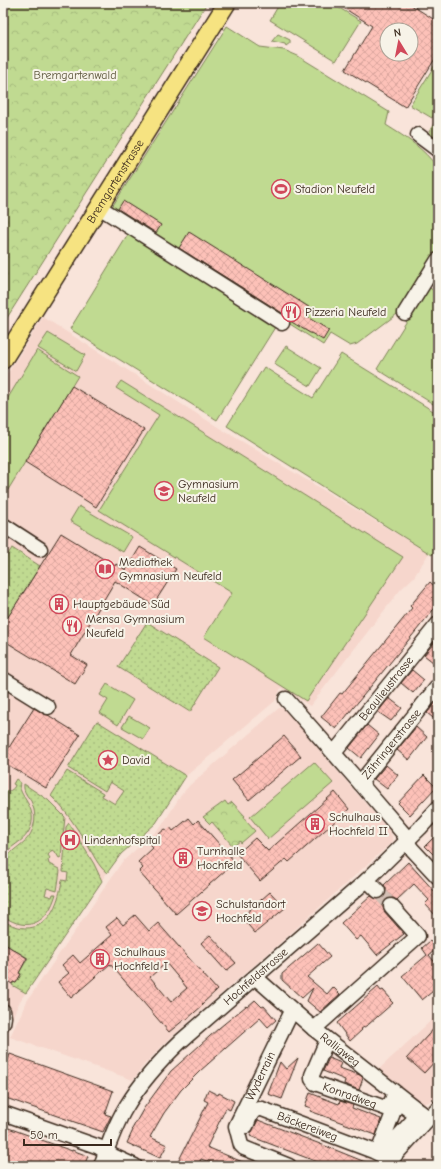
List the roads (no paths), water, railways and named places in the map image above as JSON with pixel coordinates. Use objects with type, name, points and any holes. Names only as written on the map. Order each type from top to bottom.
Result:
[{"type":"main road","name":"Bremgartenstrasse","points":[[3,360],[228,3]]},
{"type":"street","points":[[418,135],[438,150]]},
{"type":"street","points":[[99,207],[282,323]]},
{"type":"street","points":[[405,313],[438,260]]},
{"type":"street","points":[[3,525],[40,548]]},
{"type":"street","name":"Beaulieustrasse","points":[[334,753],[438,624]]},
{"type":"street","points":[[3,680],[48,708]]},
{"type":"street","name":"Zähringerstrasse","points":[[360,783],[438,686]]},
{"type":"street","name":"Zähringerstrasse","points":[[286,699],[403,833],[411,848],[438,877]]},
{"type":"street","name":"Hochfeldstrasse","points":[[101,1166],[125,1108],[152,1070],[181,1041],[367,880],[438,808]]},
{"type":"street","points":[[367,880],[378,891]]},
{"type":"street","points":[[314,1030],[418,936],[391,906]]},
{"type":"street","name":"Ralligweg","points":[[255,977],[314,1030],[397,1098],[433,1113]]},
{"type":"street","points":[[3,1011],[3,1023]]},
{"type":"street","name":"Wyderrain","points":[[240,1141],[236,1126],[292,1011]]},
{"type":"street","name":"Konradweg","points":[[327,1040],[312,1075],[312,1079],[315,1083],[388,1109],[397,1098]]},
{"type":"street","name":"Bäckereiweg","points":[[240,1141],[252,1113],[259,1109],[373,1151],[389,1163]]},
{"type":"street","points":[[3,1113],[99,1146],[106,1152],[135,1166]]},
{"type":"street","points":[[389,1163],[433,1113]]},
{"type":"street","points":[[240,1141],[244,1148],[289,1166]]},
{"type":"tunnel","points":[[378,891],[391,906]]},
{"type":"place","name":"Stadion Neufeld","points":[[281,189]]},
{"type":"place","name":"Pizzeria Neufeld","points":[[291,312]]},
{"type":"place","name":"Gymnasium Neufeld","points":[[164,491]]},
{"type":"place","name":"Mediothek Gymnasium Neufeld","points":[[105,569]]},
{"type":"place","name":"Hauptgebäude Süd","points":[[59,604]]},
{"type":"place","name":"Mensa Gymnasium Neufeld","points":[[72,626]]},
{"type":"place","name":"David","points":[[108,760]]},
{"type":"place","name":"Schulhaus Hochfeld II","points":[[315,824]]},
{"type":"place","name":"Lindenhofspital","points":[[70,840]]},
{"type":"place","name":"Turnhalle Hochfeld","points":[[183,858]]},
{"type":"place","name":"Schulstandort Hochfeld","points":[[202,911]]},
{"type":"place","name":"Schulhaus Hochfeld I","points":[[100,959]]},
{"type":"park label","name":"Bremgartenwald","points":[[75,75]]}]
